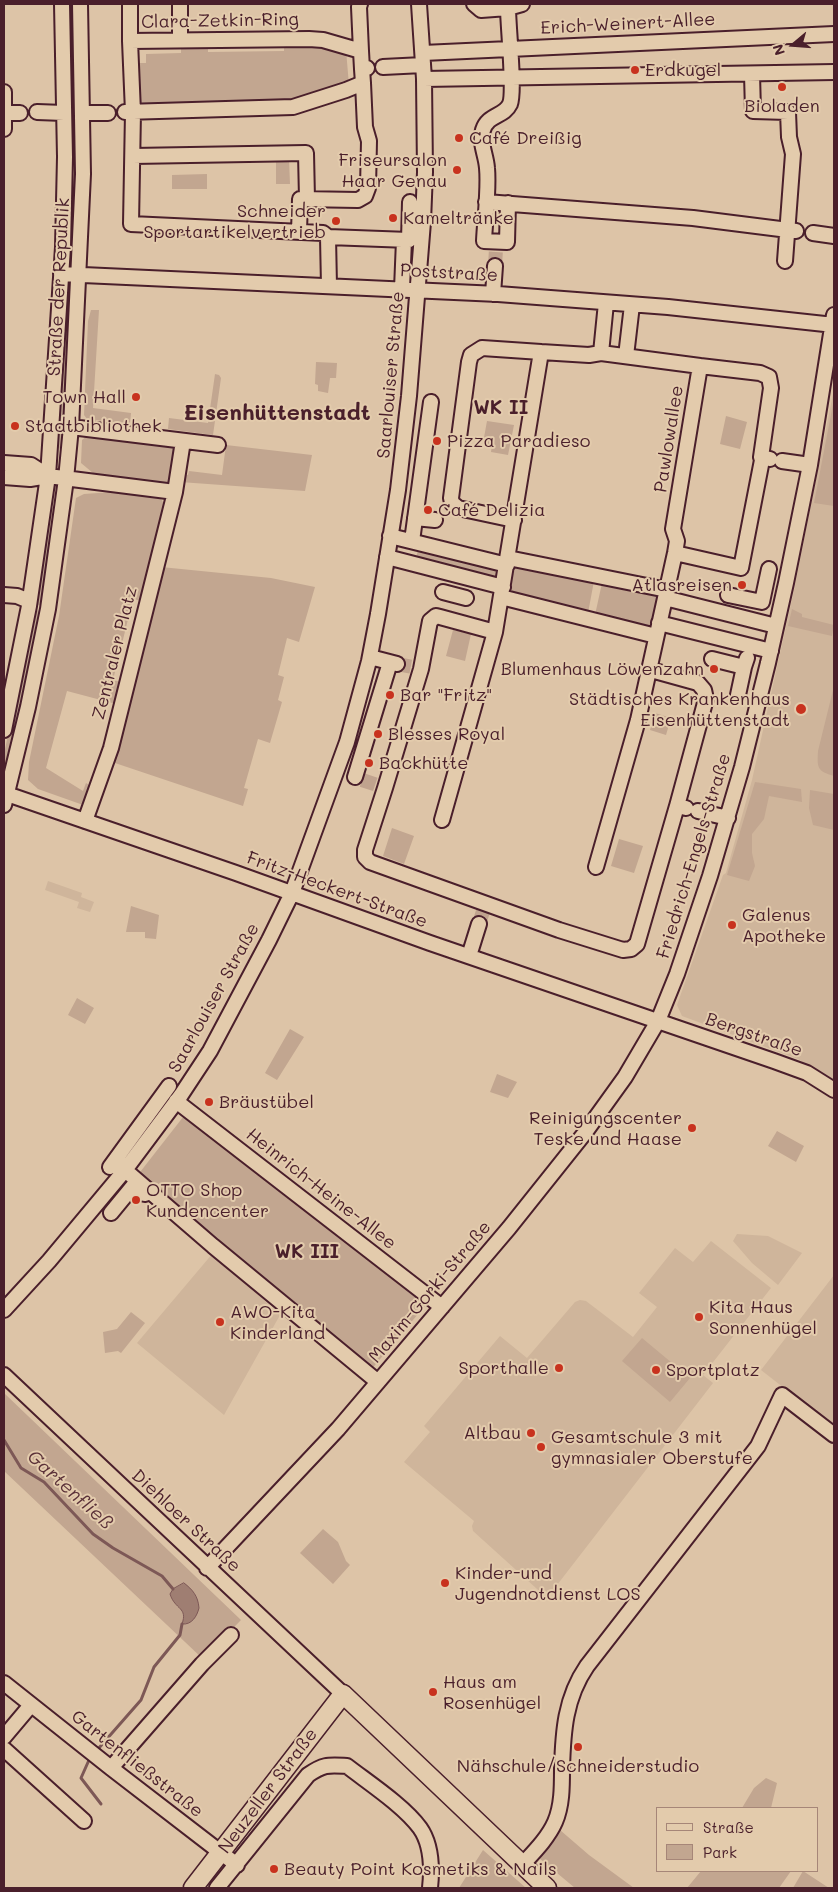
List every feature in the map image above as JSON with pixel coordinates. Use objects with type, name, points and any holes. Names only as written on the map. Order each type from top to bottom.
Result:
[{"type":"main road","points":[[343,1694],[547,1888]]},
{"type":"main road","name":"Neuzeller Straße","points":[[192,1888],[343,1694]]},
{"type":"street","name":"Straße der Republik","points":[[4,730],[29,601],[48,476],[63,237],[64,113],[62,4]]},
{"type":"street","name":"Straße der Republik","points":[[5,797],[28,707],[48,609],[71,428],[83,174],[80,4]]},
{"type":"street","points":[[130,4],[130,41]]},
{"type":"street","points":[[180,4],[180,40]]},
{"type":"street","points":[[360,4],[365,127],[369,141],[368,188],[365,196],[358,200],[300,198],[299,232],[323,233],[328,237],[409,240],[410,202]]},
{"type":"street","name":"Saarlouiser Straße","points":[[4,1310],[49,1261],[125,1170],[210,1051],[292,893],[338,770],[370,658],[407,421],[423,222],[423,66],[419,4]]},
{"type":"street","points":[[474,4],[481,10],[508,8],[522,4]]},
{"type":"street","points":[[508,8],[511,78],[510,103],[504,112],[495,115],[487,121],[483,130],[481,144],[487,168],[484,241],[497,245],[507,242],[508,203]]},
{"type":"street","name":"Erich-Weinert-Allee","points":[[423,66],[509,48],[834,34]]},
{"type":"street","name":"Clara-Zetkin-Ring","points":[[299,232],[131,224],[133,156],[128,112],[130,41],[309,38],[361,51]]},
{"type":"street","points":[[383,68],[423,66],[511,78],[834,72]]},
{"type":"street","points":[[128,112],[293,107],[346,90],[364,73]]},
{"type":"street","points":[[752,74],[753,111],[788,112],[789,137],[793,154],[792,231],[785,261]]},
{"type":"street","points":[[4,92],[4,129]]},
{"type":"street","points":[[37,112],[64,113]]},
{"type":"street","points":[[5,113],[20,113]]},
{"type":"street","points":[[83,113],[108,113]]},
{"type":"street","points":[[133,156],[306,153],[307,199]]},
{"type":"street","points":[[486,202],[693,218],[792,231]]},
{"type":"street","points":[[813,234],[834,236]]},
{"type":"street","points":[[328,237],[329,286]]},
{"type":"street","points":[[402,289],[404,240]]},
{"type":"street","points":[[493,294],[495,266]]},
{"type":"street","name":"Poststraße","points":[[60,274],[493,294],[834,322]]},
{"type":"street","points":[[601,354],[606,303]]},
{"type":"street","points":[[626,356],[632,305]]},
{"type":"street","name":"Friedrich-Engels-Straße","points":[[658,1021],[672,989],[699,913],[728,818],[771,651],[810,465],[834,322]]},
{"type":"street","name":"Pawlowallee","points":[[514,520],[458,508],[452,503],[451,498],[471,355],[482,348],[626,356],[700,366],[673,529],[677,541],[650,661],[651,670],[596,867]]},
{"type":"street","points":[[442,820],[495,632],[541,352]]},
{"type":"street","points":[[700,366],[760,373],[769,377],[771,388],[771,459]]},
{"type":"street","points":[[412,541],[431,402]]},
{"type":"street","points":[[71,428],[218,445]]},
{"type":"street","name":"Zentraler Platz","points":[[85,820],[111,748],[175,492],[183,441]]},
{"type":"street","points":[[675,553],[741,568],[762,460],[771,459],[810,465]]},
{"type":"street","points":[[4,463],[31,465],[48,476]]},
{"type":"street","points":[[4,476],[30,479],[48,476],[175,492]]},
{"type":"street","points":[[415,518],[435,520]]},
{"type":"street","points":[[390,536],[666,594],[776,626]]},
{"type":"street","points":[[387,557],[502,592],[658,629],[771,651]]},
{"type":"street","points":[[728,595],[762,602],[769,569]]},
{"type":"street","points":[[443,592],[466,598]]},
{"type":"street","points":[[4,595],[17,596],[29,601]]},
{"type":"street","points":[[495,632],[440,617],[432,618],[428,626],[381,787],[366,844],[365,857],[377,866],[430,884],[485,906],[616,949],[631,949],[637,944],[687,808],[706,699],[706,694],[698,683],[651,670]]},
{"type":"street","points":[[338,770],[359,778],[393,666],[370,658]]},
{"type":"street","points":[[712,659],[746,662],[738,695]]},
{"type":"street","name":"Fritz-Heckert-Straße","points":[[5,797],[85,820],[658,1021]]},
{"type":"street","points":[[687,808],[728,818]]},
{"type":"street","points":[[469,956],[479,924]]},
{"type":"street","name":"Bergstraße","points":[[658,1021],[807,1073],[834,1090]]},
{"type":"street","name":"Maxim-Gorki-Straße","points":[[208,1568],[338,1429],[509,1228],[584,1134],[625,1077],[658,1021]]},
{"type":"street","points":[[110,1167],[169,1086]]},
{"type":"street","name":"Heinrich-Heine-Allee","points":[[176,1101],[442,1307]]},
{"type":"street","points":[[125,1170],[212,1246],[378,1382]]},
{"type":"street","points":[[110,1213],[134,1184],[151,1199],[154,1195]]},
{"type":"street","name":"Diehloer Straße","points":[[4,1375],[343,1694]]},
{"type":"street","points":[[522,1865],[548,1834],[556,1820],[562,1789],[566,1713],[578,1680],[758,1446],[782,1395],[834,1435]]},
{"type":"street","points":[[111,1768],[202,1664],[231,1635]]},
{"type":"street","name":"Gartenfließstraße","points":[[4,1683],[237,1865]]},
{"type":"street","points":[[4,1737],[31,1705]]},
{"type":"street","points":[[4,1750],[84,1821]]},
{"type":"street","points":[[217,1888],[308,1775],[321,1766],[347,1766],[407,1814],[421,1830],[428,1846],[432,1867],[430,1888]]},
{"type":"shaded area","points":[[834,389],[834,1081],[798,1059],[682,1016],[677,1005],[723,875],[726,873],[752,780],[794,590]]},
{"type":"shaded area","points":[[48,881],[82,893],[81,897],[94,902],[90,912],[77,908],[79,902],[45,890]]},
{"type":"shaded area","points":[[737,1234],[768,1236],[802,1253],[778,1285],[752,1263],[733,1241]]},
{"type":"shaded area","name":"Gesamtschule 3 mit gymnasialer Oberstufe","points":[[711,1241],[771,1288],[703,1375],[713,1383],[547,1598],[473,1531],[474,1521],[404,1462],[430,1432],[424,1426],[500,1336],[527,1358],[575,1302],[580,1300],[586,1301],[633,1337],[657,1307],[639,1293],[675,1248],[693,1262]]},
{"type":"shaded area","points":[[213,1253],[280,1315],[224,1415],[137,1343]]},
{"type":"shaded area","points":[[834,1275],[834,1427],[761,1370]]},
{"type":"shaded area","points":[[184,1583],[195,1594],[199,1608],[197,1614],[189,1623],[182,1624],[182,1611],[170,1594],[173,1589]]},
{"type":"green space","points":[[66,4],[75,4],[77,111],[68,111]]},
{"type":"green space","points":[[284,43],[320,43],[346,50],[349,85],[294,102],[141,106],[139,93],[135,89],[135,63],[146,63],[146,54],[181,53],[181,45],[208,44],[208,52],[284,51]]},
{"type":"green space","points":[[68,116],[77,116],[78,156],[75,245],[66,244]]},
{"type":"green space","points":[[289,159],[290,184],[276,184],[276,160]]},
{"type":"green space","points":[[207,174],[207,189],[172,189],[172,175]]},
{"type":"green space","points":[[63,301],[72,301],[63,449],[55,448]]},
{"type":"green space","points":[[91,310],[99,310],[93,408],[131,413],[130,424],[87,419],[84,415],[88,321]]},
{"type":"green space","points":[[316,362],[337,363],[336,378],[330,378],[328,393],[318,391],[318,385],[315,384]]},
{"type":"green space","points":[[215,374],[221,378],[213,435],[168,429],[169,418],[208,423]]},
{"type":"green space","points":[[834,399],[834,506],[814,503]]},
{"type":"green space","points":[[726,416],[747,422],[740,449],[720,444]]},
{"type":"green space","points":[[487,421],[514,425],[508,455],[491,452],[492,445],[483,443]]},
{"type":"green space","points":[[87,436],[177,448],[171,485],[151,484],[93,473],[81,463],[82,440]]},
{"type":"green space","points":[[226,445],[312,455],[305,491],[180,482],[182,474],[188,475],[189,471],[222,475]]},
{"type":"green space","points":[[112,492],[157,496],[162,500],[165,508],[142,601],[133,599],[113,680],[121,682],[116,704],[67,691],[46,768],[83,791],[86,783],[92,787],[86,806],[38,789],[28,780],[29,762],[59,616],[76,498],[84,494]]},
{"type":"green space","points":[[48,507],[57,508],[43,606],[35,604]]},
{"type":"green space","points":[[419,546],[496,567],[499,571],[497,581],[415,562]]},
{"type":"green space","points":[[519,564],[656,594],[657,607],[655,617],[649,628],[511,596],[510,588]],"holes":[[[594,581],[602,583],[595,615],[588,613]]]},
{"type":"green space","points":[[161,567],[271,578],[315,587],[299,642],[287,638],[278,675],[284,677],[278,700],[282,702],[270,743],[258,739],[244,788],[248,789],[243,806],[112,762]]},
{"type":"green space","points":[[792,609],[802,614],[802,617],[834,625],[832,636],[788,626]]},
{"type":"green space","points":[[34,610],[42,611],[10,767],[4,765],[4,754]]},
{"type":"green space","points":[[453,630],[471,634],[465,661],[446,656]]},
{"type":"green space","points":[[834,686],[834,776],[819,768],[818,751]]},
{"type":"green space","points":[[655,713],[671,718],[666,735],[650,730]]},
{"type":"green space","points":[[755,782],[801,789],[802,802],[769,796],[764,819],[752,834],[752,853],[755,866],[749,881],[727,875]]},
{"type":"green space","points":[[810,790],[834,794],[834,830],[813,825],[809,808]]},
{"type":"green space","points":[[392,828],[414,836],[404,864],[383,856]]},
{"type":"green space","points":[[619,839],[643,846],[634,873],[611,866]]},
{"type":"green space","points":[[131,906],[159,915],[156,939],[145,938],[145,932],[126,932]]},
{"type":"green space","points":[[77,998],[94,1008],[85,1024],[68,1015]]},
{"type":"green space","points":[[290,1029],[304,1037],[277,1080],[265,1073]]},
{"type":"green space","points":[[497,1074],[517,1082],[508,1098],[490,1092]]},
{"type":"green space","points":[[187,1112],[429,1301],[370,1371],[137,1176]]},
{"type":"green space","points":[[777,1131],[804,1146],[796,1162],[768,1146]]},
{"type":"green space","points":[[131,1312],[145,1323],[121,1353],[118,1351],[105,1353],[103,1332],[117,1329]]},
{"type":"green space","name":"Sportplatz","points":[[642,1338],[690,1378],[670,1402],[622,1361]]},
{"type":"green space","points":[[4,1393],[241,1620],[203,1659],[4,1471]]},
{"type":"green space","points":[[323,1529],[338,1542],[346,1561],[350,1565],[333,1584],[300,1553]]},
{"type":"green space","points":[[766,1778],[777,1783],[771,1807],[743,1807],[754,1788]]},
{"type":"green space","points":[[560,1830],[589,1855],[634,1888],[575,1888],[539,1858]]},
{"type":"green space","points":[[483,1850],[526,1888],[459,1888]]},
{"type":"green space","points":[[700,1872],[790,1872],[779,1888],[687,1888]]},
{"type":"green space","points":[[802,1872],[805,1872],[829,1888],[793,1888]]},
{"type":"waterway","name":"Gartenfließ","points":[[4,1440],[21,1468],[44,1482],[93,1534],[113,1548],[162,1576],[173,1589]]},
{"type":"waterway","name":"Gartenfließ","points":[[98,1749],[141,1700],[154,1667],[180,1635],[182,1624]]},
{"type":"waterway","name":"Gartenfließ","points":[[89,1760],[81,1778],[101,1804]]},
{"type":"tunnel","points":[[495,266],[496,249]]},
{"type":"tunnel","points":[[397,664],[413,667]]},
{"type":"tunnel","points":[[362,780],[377,785]]},
{"type":"tunnel","points":[[479,924],[484,908]]},
{"type":"place","name":"Erdkugel","points":[[635,70]]},
{"type":"place","name":"Bioladen","points":[[782,87]]},
{"type":"place","name":"Café Dreißig","points":[[459,138]]},
{"type":"place","name":"Friseursalon Haar Genau","points":[[457,170]]},
{"type":"place","name":"Kameltränke","points":[[393,218]]},
{"type":"place","name":"Schneider Sportartikelvertrieb","points":[[336,221]]},
{"type":"place","name":"Town Hall","points":[[136,397]]},
{"type":"place","name":"Stadtbibliothek","points":[[15,426]]},
{"type":"place","name":"Pizza Paradieso","points":[[437,441]]},
{"type":"place","name":"Café Delizia","points":[[428,510]]},
{"type":"place","name":"Atlasreisen","points":[[742,585]]},
{"type":"place","name":"Blumenhaus Löwenzahn","points":[[714,669]]},
{"type":"place","name":"Bar \"Fritz\"","points":[[390,695]]},
{"type":"place","name":"Städtisches Krankenhaus Eisenhüttenstadt","points":[[801,709]]},
{"type":"place","name":"Blesses Royal","points":[[378,734]]},
{"type":"place","name":"Backhütte","points":[[369,763]]},
{"type":"place","name":"Galenus Apotheke","points":[[732,925]]},
{"type":"place","name":"Bräustübel","points":[[209,1102]]},
{"type":"place","name":"Reinigungscenter Teske und Haase","points":[[692,1128]]},
{"type":"place","name":"OTTO Shop Kundencenter","points":[[136,1200]]},
{"type":"place","name":"Kita Haus Sonnenhügel","points":[[699,1317]]},
{"type":"place","name":"AWO-Kita Kinderland","points":[[220,1322]]},
{"type":"place","name":"Sporthalle","points":[[559,1368]]},
{"type":"place","name":"Sportplatz","points":[[656,1370]]},
{"type":"place","name":"Altbau","points":[[531,1433]]},
{"type":"place","name":"Gesamtschule 3 mit gymnasialer Oberstufe","points":[[541,1447]]},
{"type":"place","name":"Kinder-und Jugendnotdienst LOS","points":[[445,1583]]},
{"type":"place","name":"Haus am Rosenhügel","points":[[433,1692]]},
{"type":"place","name":"Nähschule/Schneiderstudio","points":[[578,1747]]},
{"type":"place","name":"Beauty Point Kosmetiks & Nails","points":[[274,1869]]},
{"type":"district","name":"WK II","points":[[501,408]]},
{"type":"district","name":"Eisenhüttenstadt","points":[[277,413]]},
{"type":"district","name":"WK III","points":[[307,1252]]}]
